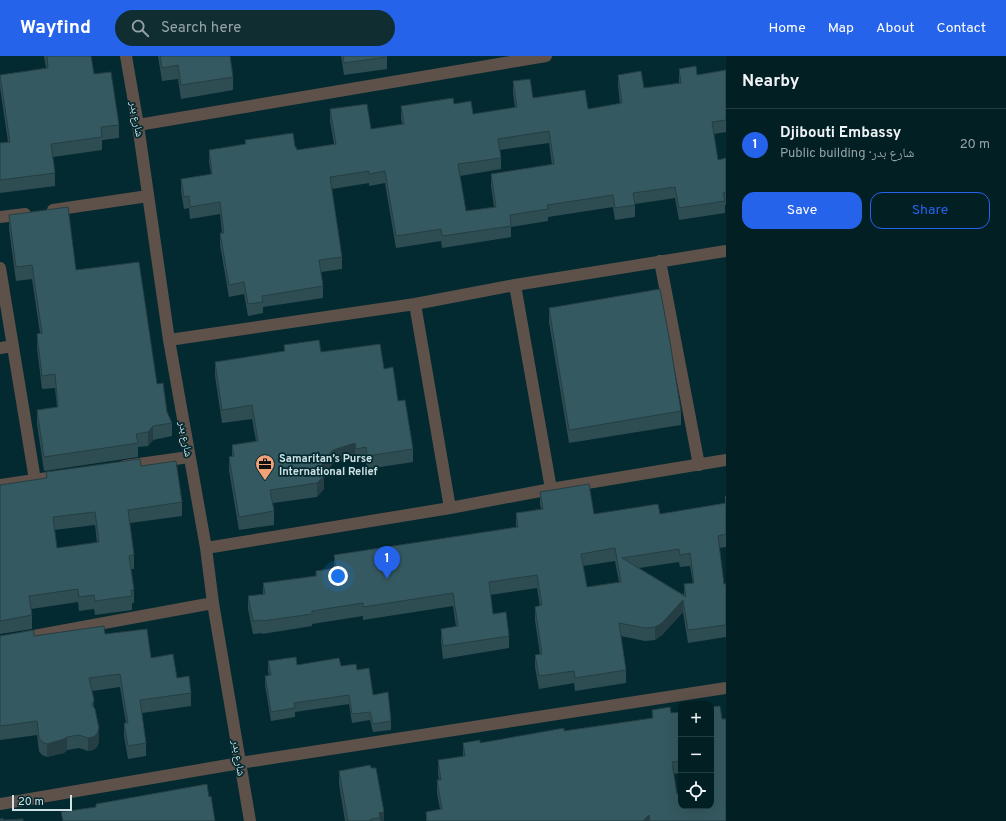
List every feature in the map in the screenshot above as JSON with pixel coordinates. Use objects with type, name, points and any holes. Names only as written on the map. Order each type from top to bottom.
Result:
[{"type":"street","name":"شارع بدر","points":[[126,56],[138,125],[169,340],[206,548],[213,603],[250,821]]},
{"type":"street","points":[[138,125],[546,56]]},
{"type":"street","points":[[0,217],[148,196]]},
{"type":"street","points":[[169,340],[415,304],[515,285],[726,251]]},
{"type":"street","points":[[660,261],[699,465]]},
{"type":"street","points":[[0,268],[35,480]]},
{"type":"street","points":[[515,285],[551,489]]},
{"type":"street","points":[[415,304],[450,508]]},
{"type":"street","points":[[0,348],[13,346]]},
{"type":"street","points":[[112,468],[189,456]]},
{"type":"street","points":[[206,548],[450,508],[551,489],[726,460]]},
{"type":"street","points":[[0,486],[74,474]]},
{"type":"street","points":[[0,642],[213,603]]},
{"type":"street","points":[[0,804],[240,763],[726,688]]},
{"type":"building","points":[[47,56],[91,56],[94,74],[111,72],[119,125],[101,127],[102,137],[51,144],[55,173],[0,180],[0,143],[10,142],[0,75],[48,68]]},
{"type":"building","points":[[160,56],[230,56],[233,77],[181,85],[178,65],[162,68]]},
{"type":"building","points":[[343,56],[387,56],[387,57],[344,63]]},
{"type":"building","points":[[696,66],[697,75],[726,70],[726,120],[712,122],[718,160],[726,158],[726,193],[723,193],[725,201],[679,208],[675,187],[633,193],[635,205],[615,208],[613,195],[547,205],[548,209],[510,215],[511,226],[442,236],[441,229],[396,236],[385,171],[369,174],[369,171],[330,177],[342,257],[319,260],[323,286],[262,296],[263,302],[248,304],[244,282],[229,285],[220,233],[224,233],[220,202],[190,207],[189,196],[184,197],[181,179],[212,174],[209,150],[246,144],[245,140],[293,133],[295,147],[297,150],[336,144],[330,109],[367,104],[371,129],[404,124],[401,106],[453,98],[454,104],[471,101],[473,114],[517,107],[513,81],[530,79],[533,98],[585,90],[588,109],[622,103],[618,75],[641,71],[644,88],[681,83],[679,69]],"holes":[[[549,131],[554,164],[491,174],[496,207],[466,211],[458,164],[501,158],[498,139]]]},
{"type":"building","points":[[68,207],[76,270],[139,262],[157,384],[163,383],[167,412],[172,423],[153,426],[148,432],[136,434],[138,443],[44,457],[37,410],[58,407],[55,374],[42,376],[37,334],[42,333],[32,265],[16,267],[9,215]]},
{"type":"building","points":[[660,289],[681,411],[569,430],[549,308]]},
{"type":"building","points":[[319,340],[321,352],[380,344],[384,369],[393,367],[398,401],[405,400],[413,449],[367,456],[366,447],[356,449],[355,443],[333,450],[322,464],[324,476],[317,483],[270,490],[274,511],[239,517],[229,457],[234,456],[232,445],[258,441],[252,405],[222,410],[215,362],[285,351],[284,345]]},
{"type":"building","points":[[140,459],[141,466],[176,461],[182,502],[128,510],[134,555],[129,556],[134,590],[131,590],[132,596],[95,601],[94,595],[79,597],[78,589],[29,596],[32,615],[0,621],[0,485],[47,478],[46,472]],"holes":[[[95,512],[99,542],[57,548],[53,517]]]},
{"type":"building","points":[[589,484],[594,514],[658,504],[660,514],[726,503],[726,534],[718,536],[724,584],[726,584],[726,625],[688,630],[683,600],[662,623],[655,627],[645,628],[619,623],[626,670],[575,678],[574,671],[539,676],[535,655],[542,654],[535,607],[542,605],[537,575],[489,582],[493,614],[506,612],[509,636],[443,646],[441,629],[458,626],[453,593],[363,607],[363,603],[312,611],[312,614],[253,621],[248,596],[265,594],[263,583],[316,576],[316,571],[336,568],[334,555],[518,527],[516,513],[543,509],[540,492]],"holes":[[[615,548],[621,582],[587,587],[581,554]],[[679,549],[680,555],[690,553],[694,583],[684,584],[686,597],[622,558]]]},
{"type":"building","points":[[104,626],[105,634],[147,629],[151,658],[173,654],[177,678],[189,676],[191,693],[140,700],[146,743],[128,746],[124,723],[128,723],[120,674],[89,678],[94,700],[92,705],[95,709],[99,728],[97,734],[93,737],[88,738],[79,735],[67,737],[47,744],[42,742],[39,738],[37,721],[0,726],[0,636],[34,630],[34,636]]},
{"type":"building","points":[[296,657],[297,665],[339,658],[341,666],[356,664],[357,670],[369,668],[373,695],[388,692],[391,721],[373,724],[370,712],[352,714],[349,695],[294,703],[295,708],[271,712],[265,676],[271,675],[268,661]]},
{"type":"building","points":[[720,706],[722,719],[726,719],[726,821],[650,821],[649,815],[643,821],[427,821],[426,812],[442,809],[437,780],[441,780],[438,760],[465,756],[463,743],[480,740],[480,743],[564,728],[564,731],[653,718],[652,710],[670,707],[671,713],[678,712],[678,761],[672,762],[678,794],[678,809],[714,809],[714,707]]},
{"type":"building","points":[[370,765],[371,768],[376,768],[384,812],[379,813],[380,818],[371,819],[371,821],[348,821],[339,771]]},
{"type":"building","points":[[207,784],[209,797],[211,796],[215,821],[63,821],[61,812],[96,807],[96,804]]},
{"type":"building","points":[[3,818],[3,820],[23,819],[23,821],[0,821],[0,819]]},
{"type":"place","name":"Samaritan’s Purse International Relief","points":[[265,481]]},
{"type":"place","name":"Djibouti Embassy","points":[[387,579]]}]
